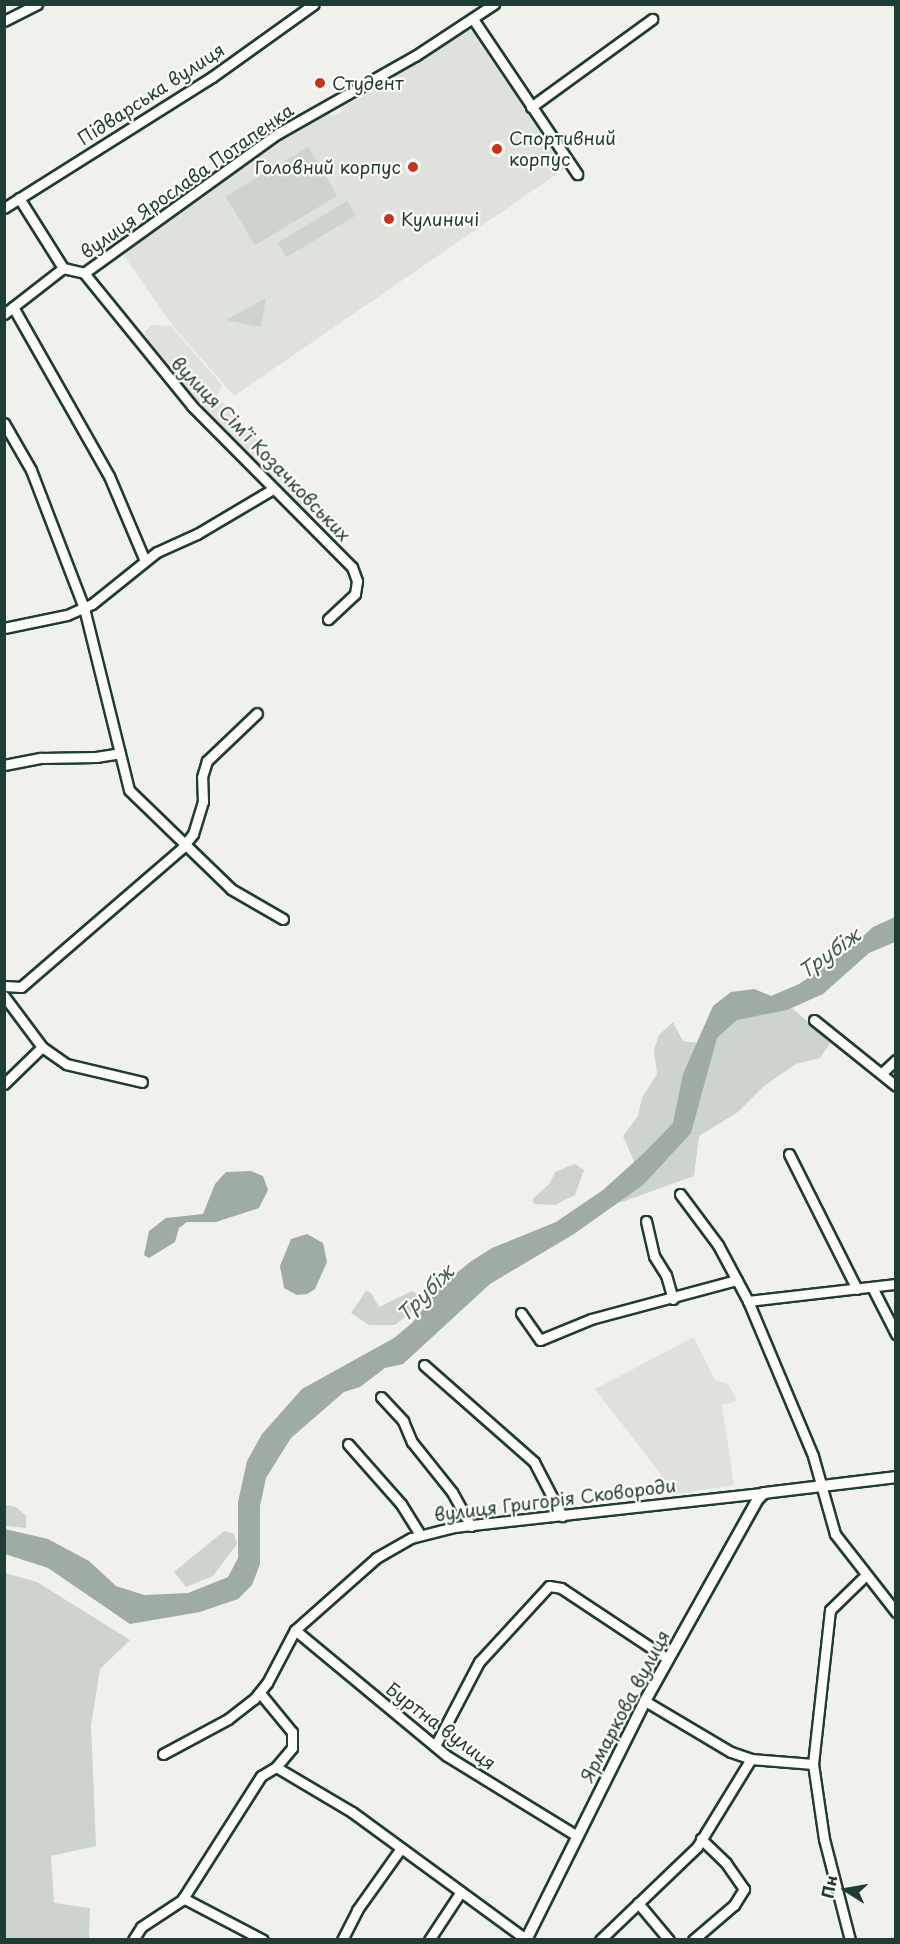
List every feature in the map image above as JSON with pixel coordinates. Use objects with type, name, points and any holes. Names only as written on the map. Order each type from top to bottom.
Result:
[{"type":"street","points":[[4,21],[37,4]]},
{"type":"street","name":"Підварська вулиця","points":[[4,208],[212,77],[314,4]]},
{"type":"street","name":"вулиця Ярослава Потапенка","points":[[84,273],[277,134],[473,19],[494,4]]},
{"type":"street","points":[[473,19],[577,174]]},
{"type":"street","points":[[531,107],[652,19]]},
{"type":"street","points":[[19,198],[63,268],[84,273]]},
{"type":"street","points":[[4,314],[63,268]]},
{"type":"street","name":"вулиця Сімʼї Козачковських","points":[[84,273],[173,384],[354,572],[355,594],[328,619]]},
{"type":"street","points":[[13,307],[109,476],[145,561]]},
{"type":"street","points":[[5,424],[31,470],[84,608],[120,753],[123,774],[132,794],[231,889],[283,919]]},
{"type":"street","points":[[4,628],[66,615],[84,608],[107,595],[145,561],[273,489]]},
{"type":"street","points":[[4,986],[21,987],[185,844],[193,834],[203,802],[202,777],[207,761],[257,713]]},
{"type":"street","points":[[4,765],[41,758],[96,758],[120,753]]},
{"type":"street","points":[[4,996],[42,1047],[66,1064],[142,1082]]},
{"type":"street","points":[[814,1020],[883,1072],[896,1086]]},
{"type":"street","points":[[4,1084],[42,1047]]},
{"type":"street","points":[[883,1072],[896,1060]]},
{"type":"street","points":[[789,1154],[857,1289]]},
{"type":"street","points":[[680,1194],[710,1232],[748,1301],[813,1456],[835,1534],[896,1612]]},
{"type":"street","points":[[646,1221],[654,1256],[666,1275],[673,1299]]},
{"type":"street","points":[[521,1313],[540,1340],[591,1319],[673,1299],[737,1280]]},
{"type":"street","points":[[748,1301],[896,1284]]},
{"type":"street","points":[[872,1287],[896,1334]]},
{"type":"street","points":[[423,1365],[537,1466],[562,1516]]},
{"type":"street","points":[[381,1397],[403,1421],[412,1442],[459,1502],[471,1526]]},
{"type":"street","points":[[348,1444],[400,1504],[420,1534]]},
{"type":"street","name":"вулиця Григорія Сковороди","points":[[163,1754],[228,1719],[260,1693],[295,1630],[376,1558],[420,1534],[471,1526],[896,1477]]},
{"type":"street","name":"Ярмаркова вулиця","points":[[527,1939],[645,1701],[747,1515],[764,1493]]},
{"type":"street","points":[[850,1940],[822,1831],[813,1764],[830,1610],[866,1576]]},
{"type":"street","points":[[435,1746],[479,1662],[549,1586],[561,1588],[668,1659]]},
{"type":"street","name":"Буртна вулиця","points":[[295,1630],[435,1746],[577,1836]]},
{"type":"street","points":[[133,1940],[141,1926],[183,1898],[261,1776],[276,1767],[292,1748],[294,1735],[260,1693]]},
{"type":"street","points":[[645,1701],[731,1752],[751,1759],[813,1764]]},
{"type":"street","points":[[600,1940],[701,1839],[751,1759]]},
{"type":"street","points":[[276,1767],[330,1797],[460,1893],[527,1939]]},
{"type":"street","points":[[693,1940],[734,1905],[744,1889],[726,1863],[701,1839]]},
{"type":"street","points":[[342,1940],[357,1910],[401,1848]]},
{"type":"street","points":[[429,1940],[460,1893]]},
{"type":"street","points":[[183,1898],[258,1938]]},
{"type":"street","points":[[638,1903],[669,1940]]},
{"type":"shaded area","points":[[466,30],[473,30],[564,169],[234,396],[172,325],[123,254],[273,144],[326,112],[334,116],[342,111],[342,107],[364,96],[364,90]]},
{"type":"shaded area","points":[[308,147],[337,196],[255,245],[226,196]]},
{"type":"shaded area","points":[[347,201],[356,216],[286,257],[278,243]]},
{"type":"shaded area","points":[[266,298],[261,327],[226,320]]},
{"type":"shaded area","points":[[152,325],[171,326],[222,385],[217,396],[318,508],[305,520],[192,406],[145,348],[150,344],[144,332]]},
{"type":"shaded area","points":[[895,917],[895,942],[869,953],[823,994],[787,1010],[737,1020],[717,1038],[691,1133],[643,1185],[574,1234],[490,1284],[403,1364],[385,1368],[360,1387],[344,1392],[291,1438],[266,1478],[260,1506],[260,1564],[252,1585],[238,1599],[200,1612],[130,1624],[48,1568],[5,1554],[5,1529],[48,1539],[89,1561],[116,1586],[144,1595],[188,1593],[228,1577],[238,1558],[238,1502],[247,1461],[262,1434],[302,1389],[394,1338],[412,1323],[441,1286],[470,1262],[492,1248],[556,1222],[603,1190],[644,1153],[673,1123],[683,1074],[713,1006],[731,992],[754,989],[771,996],[799,984],[846,952],[873,927]]},
{"type":"shaded area","points":[[792,1008],[831,1042],[820,1058],[796,1064],[764,1086],[738,1112],[699,1136],[694,1176],[619,1203],[634,1161],[623,1136],[638,1116],[642,1098],[657,1074],[654,1050],[659,1035],[673,1022],[683,1041],[697,1043],[717,1038],[737,1020]]},
{"type":"shaded area","points":[[575,1164],[584,1170],[575,1195],[555,1205],[534,1204],[532,1200],[550,1183],[555,1172]]},
{"type":"shaded area","points":[[251,1171],[263,1176],[268,1190],[259,1208],[216,1222],[187,1222],[179,1228],[175,1242],[149,1258],[144,1255],[149,1231],[166,1218],[203,1214],[215,1184],[226,1172]]},
{"type":"shaded area","points":[[307,1234],[323,1243],[327,1262],[315,1289],[307,1294],[297,1295],[284,1288],[280,1266],[291,1239]]},
{"type":"shaded area","points":[[366,1291],[371,1293],[379,1307],[412,1291],[421,1297],[420,1305],[395,1325],[369,1325],[351,1313]]},
{"type":"shaded area","points":[[694,1337],[714,1379],[729,1385],[737,1401],[722,1405],[734,1485],[676,1494],[595,1389]]},
{"type":"shaded area","points":[[5,1505],[16,1507],[26,1516],[26,1528],[5,1526]]},
{"type":"shaded area","points":[[224,1531],[234,1534],[237,1544],[213,1576],[186,1587],[174,1572]]},
{"type":"shaded area","points":[[5,1573],[37,1582],[130,1640],[100,1669],[91,1725],[96,1846],[51,1856],[54,1903],[90,1908],[89,1939],[5,1939]]},
{"type":"place","name":"Студент","points":[[320,83]]},
{"type":"place","name":"Спортивний корпус","points":[[497,149]]},
{"type":"place","name":"Головний корпус","points":[[413,167]]},
{"type":"place","name":"Кулиничі","points":[[389,219]]},
{"type":"water label","name":"Трубіж","points":[[829,953]]},
{"type":"water label","name":"Трубіж","points":[[425,1293]]}]
